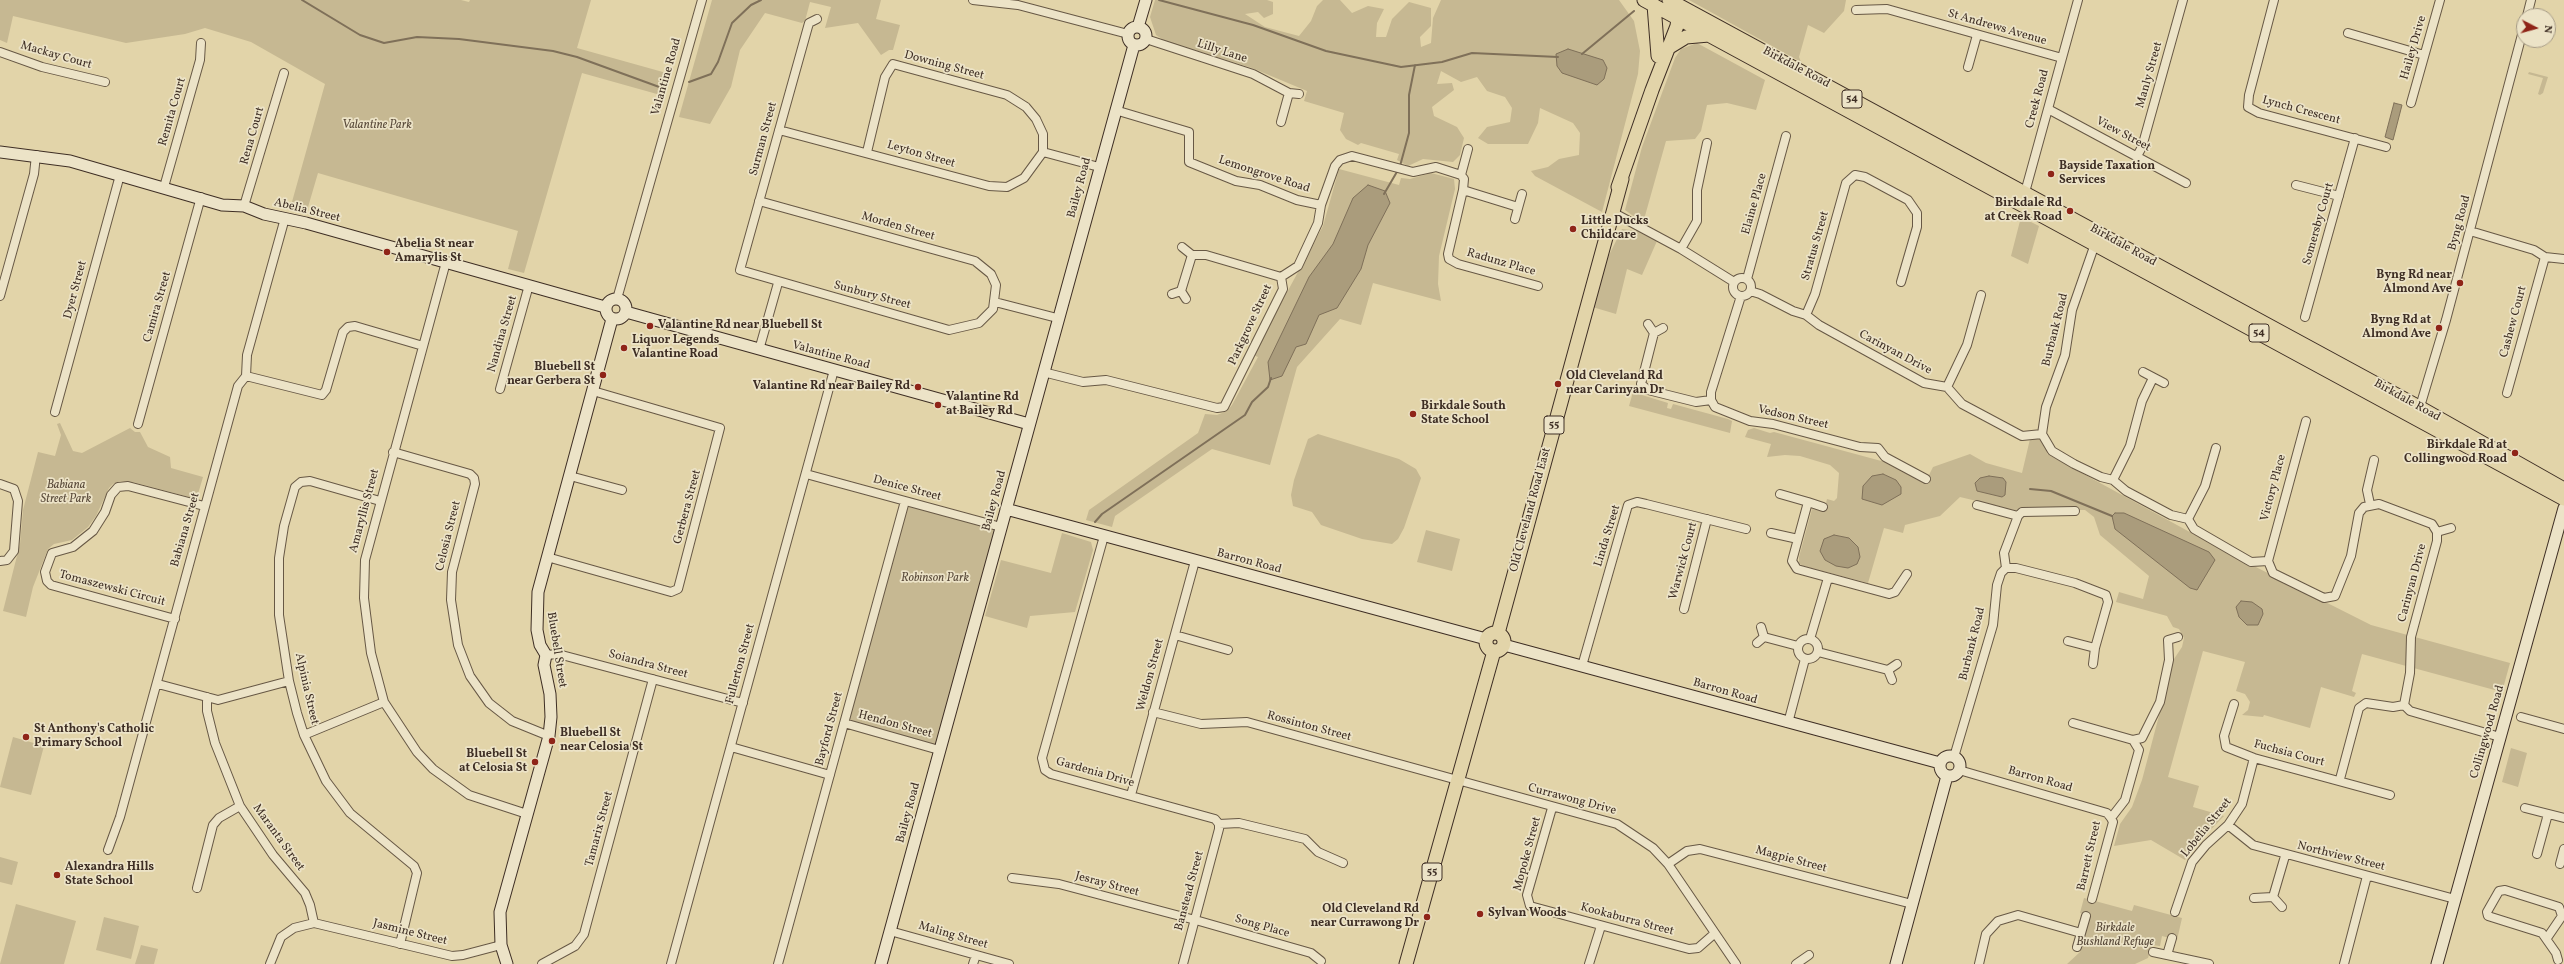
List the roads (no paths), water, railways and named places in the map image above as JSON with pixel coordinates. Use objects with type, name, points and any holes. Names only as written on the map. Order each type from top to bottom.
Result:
[{"type":"main road","name":"54","points":[[1649,3],[1675,10]]},
{"type":"main road","points":[[1649,3],[1663,52],[1686,37],[1709,35]]},
{"type":"main road","name":"Birkdale Road","points":[[1675,10],[1709,35],[2023,199]]},
{"type":"main road","name":"Birkdale Road","points":[[1675,10],[2096,238],[2419,407],[2564,489]]},
{"type":"main road","name":"Old Cleveland Road East","points":[[1602,248],[1603,238],[1652,90],[1675,10]]},
{"type":"main road","name":"Old Cleveland Road East","points":[[1492,636],[1602,248],[1614,214],[1622,179]]},
{"type":"main road","name":"Birkdale Road","points":[[2096,238],[2424,424],[2564,499]]},
{"type":"main road","points":[[1492,636],[1487,647],[1499,648]]},
{"type":"main road","name":"55","points":[[1406,964],[1458,779],[1499,648]]},
{"type":"street","name":"Valantine Road","points":[[617,299],[702,0]]},
{"type":"street","points":[[973,0],[1018,6],[1128,34]]},
{"type":"street","name":"Creek Road","points":[[2023,199],[2078,0]]},
{"type":"street","name":"Manly Street","points":[[2137,156],[2142,147],[2183,0]]},
{"type":"street","name":"Lynch Crescent","points":[[2274,0],[2249,95],[2248,107],[2259,113],[2386,147]]},
{"type":"street","name":"Hailey Drive","points":[[2411,103],[2440,0]]},
{"type":"street","points":[[1138,27],[1146,3]]},
{"type":"street","name":"St Andrews Avenue","points":[[1856,10],[1887,9],[2062,58]]},
{"type":"street","name":"Surman Street","points":[[740,270],[809,23],[817,19]]},
{"type":"street","points":[[1138,27],[1145,31],[1146,39],[1140,45],[1134,45],[1128,39],[1128,34],[1133,28],[1138,27]]},
{"type":"street","points":[[2348,33],[2424,55]]},
{"type":"street","points":[[1968,67],[1977,35]]},
{"type":"street","name":"Lilly Lane","points":[[1146,39],[1253,74],[1289,93],[1299,94]]},
{"type":"street","name":"Remita Court","points":[[164,187],[200,60],[201,43]]},
{"type":"street","name":"Bailey Road","points":[[881,964],[1057,318],[1134,45]]},
{"type":"street","name":"Byng Road","points":[[2419,407],[2470,231],[2518,48]]},
{"type":"street","name":"Mackay Court","points":[[0,52],[42,67],[105,82]]},
{"type":"street","name":"Downing Street","points":[[867,152],[885,76],[893,64],[1008,95],[1026,107],[1036,119],[1043,134],[1043,152]]},
{"type":"street","name":"Rena Court","points":[[244,206],[284,73]]},
{"type":"street","points":[[1281,122],[1289,93]]},
{"type":"street","name":"View Street","points":[[2048,109],[2186,183]]},
{"type":"street","name":"Lemongrove Road","points":[[1115,110],[1189,132],[1189,162],[1236,181],[1260,184],[1297,200],[1321,205]]},
{"type":"street","name":"Leyton Street","points":[[779,130],[867,152],[989,186],[1007,187],[1024,178],[1043,152]]},
{"type":"street","name":"Elaine Place","points":[[1746,279],[1786,136]]},
{"type":"street","name":"Somersby Court","points":[[2305,317],[2355,138]]},
{"type":"street","points":[[1681,250],[1697,221],[1696,190],[1707,143]]},
{"type":"street","points":[[1461,175],[1468,149]]},
{"type":"street","name":"Abelia Street","points":[[0,152],[54,157],[201,197],[222,205],[244,206],[264,214],[285,218],[606,307]]},
{"type":"street","points":[[1043,152],[1099,167]]},
{"type":"street","points":[[0,296],[34,174],[36,155]]},
{"type":"street","name":"Parkgrove Street","points":[[1043,372],[1084,382],[1106,380],[1217,408],[1224,406],[1283,289],[1281,277],[1298,266],[1318,223],[1321,205],[1335,166],[1340,160],[1352,156],[1414,172],[1436,168],[1461,175]]},
{"type":"street","name":"Dyer Street","points":[[55,412],[120,175]]},
{"type":"street","name":"Radunz Place","points":[[1461,175],[1464,179],[1463,190],[1448,254],[1449,259],[1458,264],[1538,286]]},
{"type":"street","name":"Stratus Street","points":[[1806,315],[1813,300],[1846,183],[1851,178],[1860,175],[1908,200],[1914,206],[1917,213],[1917,227],[1901,282]]},
{"type":"street","points":[[2296,185],[2339,196]]},
{"type":"street","points":[[1463,190],[1518,207]]},
{"type":"street","points":[[1515,219],[1522,194]]},
{"type":"street","name":"Camira Street","points":[[138,424],[201,197]]},
{"type":"street","name":"Morden Street","points":[[759,201],[975,261],[986,268],[994,278],[996,285],[994,305]]},
{"type":"street","points":[[1614,214],[1681,250],[1734,282]]},
{"type":"street","name":"Babiana Street","points":[[108,850],[120,817],[158,684],[204,506],[238,386],[246,376],[247,355],[285,218]]},
{"type":"street","points":[[2470,231],[2534,250],[2545,257],[2564,259]]},
{"type":"street","name":"Burbank Road","points":[[2042,434],[2046,407],[2065,355],[2072,310],[2096,238]]},
{"type":"street","points":[[1182,247],[1192,255],[1206,255],[1281,277]]},
{"type":"street","points":[[1181,292],[1192,255]]},
{"type":"street","name":"Cashew Court","points":[[2507,393],[2545,257]]},
{"type":"street","name":"Amaryllis Street","points":[[446,262],[393,452],[365,560],[364,598],[371,653],[384,702],[417,752],[451,784],[469,795],[527,814]]},
{"type":"street","name":"Sunbury Street","points":[[740,270],[778,283],[949,330],[979,323],[994,305]]},
{"type":"street","points":[[1648,324],[1654,333],[1642,384],[1648,390],[1696,402],[1711,400],[1741,296],[1750,291],[1751,284],[1746,279],[1738,278],[1734,282],[1734,291],[1741,296]]},
{"type":"street","points":[[759,350],[778,283]]},
{"type":"street","name":"Nandina Street","points":[[500,389],[529,285]]},
{"type":"street","name":"Carinyan Drive","points":[[1750,291],[1760,294],[1793,311],[1806,315],[1819,325],[1924,384],[1947,387]]},
{"type":"street","points":[[1172,294],[1181,292]]},
{"type":"street","points":[[1181,292],[1186,299]]},
{"type":"street","points":[[1981,295],[1967,345],[1947,387],[1962,404],[2022,436],[2042,434],[2052,451],[2101,477],[2113,480],[2126,491],[2171,515],[2188,519],[2194,529],[2252,562],[2268,562],[2273,573],[2324,598],[2335,596],[2351,556],[2360,513],[2370,504],[2367,490],[2374,460]]},
{"type":"street","points":[[617,299],[624,302],[626,312],[619,319],[612,319],[607,314],[606,307],[608,302],[617,299]]},
{"type":"street","points":[[994,305],[1057,318]]},
{"type":"street","name":"Valantine Road","points":[[626,312],[1029,424]]},
{"type":"street","name":"Bluebell Street","points":[[507,964],[501,945],[499,920],[501,903],[549,736],[551,717],[550,694],[544,665],[546,655],[540,645],[536,617],[538,592],[612,319]]},
{"type":"street","points":[[246,376],[322,395],[326,390],[343,332],[348,327],[355,326],[423,346]]},
{"type":"street","points":[[1654,333],[1663,328]]},
{"type":"street","name":"Fullerton Street","points":[[671,964],[834,370]]},
{"type":"street","points":[[2143,372],[2164,383]]},
{"type":"street","points":[[2113,480],[2130,446],[2142,401],[2153,378]]},
{"type":"street","name":"Gerbera Street","points":[[547,557],[671,592],[678,589],[720,428],[593,391]]},
{"type":"street","name":"Vedson Street","points":[[1711,400],[1715,407],[1750,421],[1773,424],[1860,447],[1878,448],[1885,457],[1926,479]]},
{"type":"street","points":[[2419,407],[2424,424]]},
{"type":"street","name":"Victory Place","points":[[2268,562],[2306,421]]},
{"type":"street","points":[[2188,519],[2205,486],[2216,448]]},
{"type":"street","name":"Celosia Street","points":[[393,452],[470,474],[474,478],[475,484],[452,572],[451,600],[458,645],[470,676],[489,702],[512,721],[549,736]]},
{"type":"street","name":"Denice Street","points":[[806,474],[1001,527]]},
{"type":"street","points":[[570,476],[622,490]]},
{"type":"street","name":"Alpinia Street","points":[[380,501],[310,481],[301,482],[294,487],[284,526],[278,585],[279,615],[289,681],[304,735],[336,797],[350,813],[414,866],[417,873],[400,944]]},
{"type":"street","points":[[0,484],[14,489],[18,501],[14,551],[7,560],[0,562]]},
{"type":"street","name":"Tomaszewski Circuit","points":[[175,619],[51,585],[46,580],[45,572],[52,553],[73,547],[93,531],[105,512],[111,495],[118,487],[128,486],[204,506]]},
{"type":"street","points":[[1780,494],[1823,507]]},
{"type":"street","name":"Bayford Street","points":[[778,964],[905,501]]},
{"type":"street","points":[[1808,502],[1792,561],[1794,567],[1828,578],[1889,594],[1895,592],[1907,574]]},
{"type":"street","name":"Linda Street","points":[[1582,666],[1628,506],[1632,503],[1646,504],[1746,529]]},
{"type":"street","name":"Carinyan Drive","points":[[2370,504],[2379,504],[2408,513],[2432,524],[2437,532],[2437,541],[2412,637],[2410,673],[2404,705]]},
{"type":"street","points":[[1977,505],[2018,516],[2022,512],[2075,511]]},
{"type":"street","name":"Collingwood Road","points":[[2437,964],[2564,508]]},
{"type":"street","name":"Barron Road","points":[[1006,509],[1195,561],[1492,636]]},
{"type":"street","name":"Burbank Road","points":[[1954,757],[1993,625],[1997,585],[2001,573],[2006,568],[2004,553],[2018,516]]},
{"type":"street","name":"Warwick Court","points":[[1684,609],[1707,519]]},
{"type":"street","points":[[2437,532],[2451,528]]},
{"type":"street","points":[[1771,533],[1798,539]]},
{"type":"street","name":"Gardenia Drive","points":[[1104,536],[1042,758],[1043,765],[1051,774],[1214,819],[1219,824],[1239,823],[1305,839],[1318,852],[1343,864]]},
{"type":"street","name":"Weldon Street","points":[[1131,795],[1195,561]]},
{"type":"street","points":[[2006,568],[2016,568],[2075,583],[2106,595],[2108,602],[2095,648],[2093,664]]},
{"type":"street","points":[[1810,639],[1828,578]]},
{"type":"street","points":[[1761,627],[1760,640],[1798,646]]},
{"type":"street","points":[[1175,635],[1228,650]]},
{"type":"street","points":[[2073,723],[2133,740],[2142,738],[2160,702],[2169,660],[2164,639],[2178,636]]},
{"type":"street","points":[[1810,639],[1816,644],[1818,652],[1812,659],[1805,659],[1798,653],[1798,646],[1804,640],[1810,639]]},
{"type":"street","points":[[2068,641],[2095,648]]},
{"type":"street","name":"Barron Road","points":[[1499,648],[1582,666],[1940,763]]},
{"type":"street","points":[[1818,652],[1888,670],[1897,664]]},
{"type":"street","name":"Soiandra Street","points":[[546,655],[558,654],[743,703]]},
{"type":"street","points":[[1788,723],[1805,659]]},
{"type":"street","points":[[1888,670],[1892,680]]},
{"type":"street","name":"Tamarix Street","points":[[542,964],[575,946],[584,934],[653,679]]},
{"type":"street","points":[[158,684],[207,697],[225,699],[289,681]]},
{"type":"street","name":"Maranta Street","points":[[207,697],[207,711],[215,742],[240,806],[273,855],[305,893],[310,905],[314,923]]},
{"type":"street","points":[[304,735],[384,702]]},
{"type":"street","points":[[2340,779],[2359,708],[2366,703],[2393,707],[2404,705],[2410,711],[2500,737]]},
{"type":"street","name":"Fuchsia Court","points":[[2234,704],[2224,736],[2224,744],[2235,751],[2254,758],[2340,779],[2390,794]]},
{"type":"street","name":"Rossinton Street","points":[[1154,712],[1201,724],[1248,722],[1458,779]]},
{"type":"street","points":[[2521,717],[2564,729]]},
{"type":"street","name":"Hendon Street","points":[[844,724],[939,750]]},
{"type":"street","points":[[2111,818],[2125,800],[2127,793],[2139,750],[2133,740]]},
{"type":"street","points":[[731,747],[830,774]]},
{"type":"street","points":[[1946,757],[1954,757],[1959,764],[1959,770],[1955,774],[1947,776],[1940,770],[1940,763],[1946,757]]},
{"type":"street","name":"Lobelia Street","points":[[2175,912],[2192,862],[2206,845],[2228,825],[2242,804],[2254,758]]},
{"type":"street","name":"Barron Road","points":[[1959,770],[2107,813],[2111,818]]},
{"type":"street","points":[[1896,964],[1947,776]]},
{"type":"street","name":"Currawong Drive","points":[[1458,779],[1552,808],[1617,824],[1653,848],[1668,864],[1714,934],[1736,964]]},
{"type":"street","points":[[197,888],[213,825],[219,818],[240,806]]},
{"type":"street","name":"Mopoke Street","points":[[1530,906],[1527,895],[1552,808]]},
{"type":"street","points":[[2525,808],[2564,818]]},
{"type":"street","points":[[2537,854],[2548,814]]},
{"type":"street","name":"Barrett Street","points":[[2092,899],[2113,822],[2111,818]]},
{"type":"street","name":"Banstead Street","points":[[1183,964],[1219,824]]},
{"type":"street","name":"Northview Street","points":[[2228,825],[2252,845],[2285,856],[2455,899]]},
{"type":"street","name":"Magpie Street","points":[[1668,864],[1687,851],[1700,848],[1912,904]]},
{"type":"street","points":[[2560,864],[2564,849]]},
{"type":"street","points":[[2273,897],[2285,856]]},
{"type":"street","points":[[2344,964],[2367,876]]},
{"type":"street","name":"Jesray Street","points":[[1012,878],[1060,884],[1195,920]]},
{"type":"street","points":[[2547,938],[2562,916],[2559,907],[2505,890],[2499,891],[2488,912],[2488,916],[2542,933],[2547,938],[2556,962]]},
{"type":"street","points":[[2254,898],[2273,897]]},
{"type":"street","points":[[2273,897],[2282,907]]},
{"type":"street","name":"Kookaburra Street","points":[[1530,906],[1689,949],[1698,948],[1714,934]]},
{"type":"street","points":[[1979,964],[1986,934],[1998,921],[2018,916],[2081,933]]},
{"type":"street","points":[[2077,947],[2086,916]]},
{"type":"street","name":"Song Place","points":[[1195,920],[1311,953],[1321,961]]},
{"type":"street","points":[[270,964],[281,936],[294,928],[314,923]]},
{"type":"street","name":"Jasmine Street","points":[[314,923],[400,944],[458,956],[501,945]]},
{"type":"street","points":[[1589,964],[1600,926]]},
{"type":"street","name":"Maling Street","points":[[890,931],[1009,964]]},
{"type":"street","points":[[2167,955],[2172,938]]},
{"type":"street","points":[[2153,952],[2209,964]]},
{"type":"street","points":[[2556,962],[2564,952]]},
{"type":"street","points":[[973,964],[976,954]]},
{"type":"street","points":[[1796,964],[1809,955]]},
{"type":"waterway","points":[[302,0],[360,35],[384,43],[417,37],[459,39],[553,51],[577,57],[662,88]]},
{"type":"waterway","points":[[689,82],[711,74],[718,62],[732,23],[751,5],[761,0]]},
{"type":"waterway","points":[[1159,0],[1253,25],[1326,51],[1401,67],[1442,62],[1472,53],[1558,57]]},
{"type":"waterway","points":[[1582,54],[1634,11]]},
{"type":"waterway","points":[[1400,166],[1409,133],[1409,95],[1415,65]]},
{"type":"waterway","points":[[1384,194],[1398,170]]},
{"type":"waterway","points":[[1095,522],[1102,514],[1245,415],[1252,402],[1268,387],[1271,378]]},
{"type":"waterway","points":[[2030,489],[2051,491],[2112,516]]},
{"type":"place","name":"Bayside Taxation Services","points":[[2051,174]]},
{"type":"place","name":"Birkdale Rd at Creek Road","points":[[2070,211]]},
{"type":"place","name":"Little Ducks Childcare","points":[[1573,229]]},
{"type":"place","name":"Abelia St near Amarylis St","points":[[387,252]]},
{"type":"place","name":"Byng Rd near Almond Ave","points":[[2460,283]]},
{"type":"place","name":"Valantine Rd near Bluebell St","points":[[650,326]]},
{"type":"place","name":"Byng Rd at Almond Ave","points":[[2439,328]]},
{"type":"place","name":"Liquor Legends Valantine Road","points":[[624,348]]},
{"type":"place","name":"Bluebell St near Gerbera St","points":[[603,375]]},
{"type":"place","name":"Old Cleveland Rd near Carinyan Dr","points":[[1558,384]]},
{"type":"place","name":"Valantine Rd near Bailey Rd","points":[[918,387]]},
{"type":"place","name":"Valantine Rd at Bailey Rd","points":[[938,405]]},
{"type":"place","name":"Birkdale South State School","points":[[1413,414]]},
{"type":"place","name":"Birkdale Rd at Collingwood Road","points":[[2515,453]]},
{"type":"place","name":"St Anthony's Catholic Primary School","points":[[26,737]]},
{"type":"place","name":"Bluebell St near Celosia St","points":[[552,741]]},
{"type":"place","name":"Bluebell St at Celosia St","points":[[535,762]]},
{"type":"place","name":"Alexandra Hills State School","points":[[57,875]]},
{"type":"place","name":"Sylvan Woods","points":[[1480,914]]},
{"type":"place","name":"Old Cleveland Rd near Currawong Dr","points":[[1427,917]]},
{"type":"park label","name":"Valantine Park","points":[[377,126]]},
{"type":"park label","name":"Babiana Street Park","points":[[66,493]]},
{"type":"park label","name":"Robinson Park","points":[[935,579]]},
{"type":"park label","name":"Birkdale Bushland Refuge","points":[[2115,936]]}]
